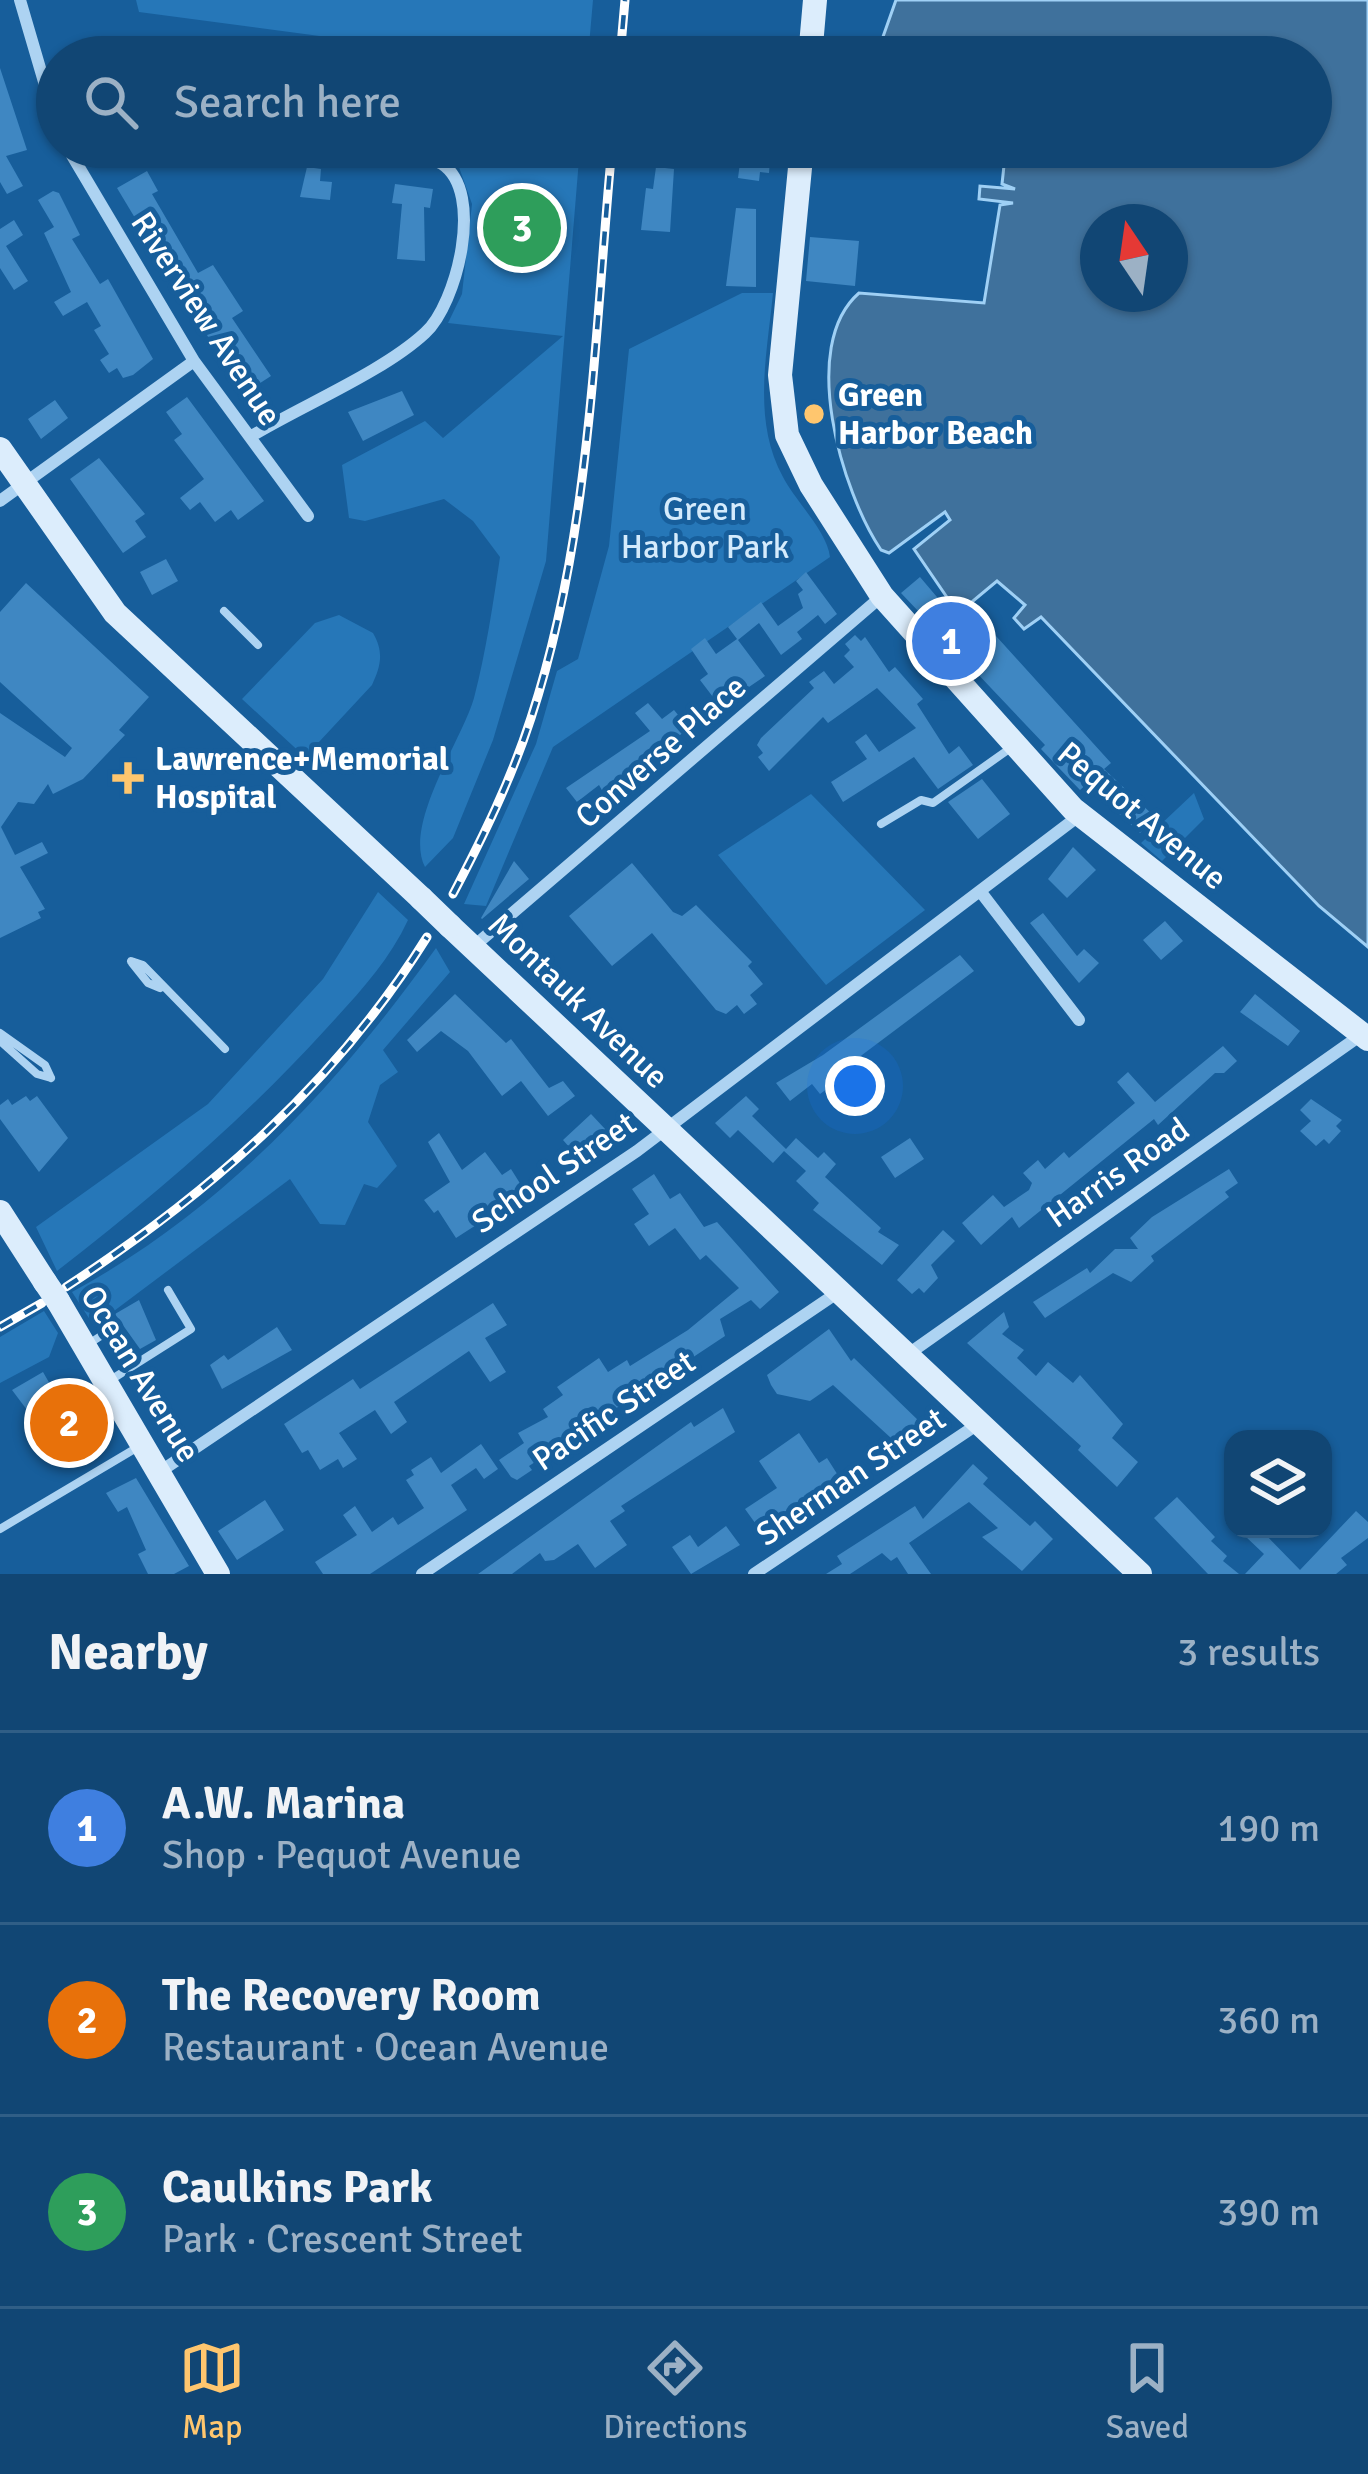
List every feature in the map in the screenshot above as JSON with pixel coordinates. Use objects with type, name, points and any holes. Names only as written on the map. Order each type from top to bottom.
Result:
[{"type":"street","points":[[20,0],[36,53]]},
{"type":"street","points":[[812,36],[815,0]]},
{"type":"street","name":"Riverview Avenue","points":[[79,168],[194,361],[308,516]]},
{"type":"street","points":[[250,437],[410,344],[436,321],[451,296],[464,207],[458,181],[442,168]]},
{"type":"street","name":"Pequot Avenue","points":[[800,168],[780,375],[785,423],[806,477],[882,596],[1080,815],[1365,1036]]},
{"type":"street","points":[[0,501],[194,361]]},
{"type":"street","name":"Montauk Avenue","points":[[0,449],[115,613],[1140,1574]]},
{"type":"street","name":"Converse Place","points":[[473,947],[882,596]]},
{"type":"street","name":"School Street","points":[[160,1471],[666,1130],[1080,815]]},
{"type":"street","points":[[980,891],[1079,1020]]},
{"type":"street","name":"Harris Road","points":[[904,1357],[1365,1036]]},
{"type":"street","name":"Ocean Avenue","points":[[0,1213],[51,1292],[95,1340],[118,1376],[144,1443],[218,1574]]},
{"type":"street","name":"Pacific Street","points":[[422,1574],[837,1293]]},
{"type":"street","name":"Sherman Street","points":[[754,1574],[978,1424]]},
{"type":"lane","points":[[224,611],[258,645]]},
{"type":"lane","points":[[881,824],[921,800],[934,802],[1013,746]]},
{"type":"lane","points":[[160,988],[225,1048]]},
{"type":"lane","points":[[0,1037],[45,1065],[51,1078],[37,1074],[0,1037]]},
{"type":"lane","points":[[118,1376],[190,1329],[168,1290]]},
{"type":"lane","points":[[95,1340],[116,1326],[140,1362]]},
{"type":"lane","points":[[0,1529],[144,1443]]},
{"type":"green space","points":[[136,0],[593,0],[590,36],[319,36],[139,12]]},
{"type":"green space","points":[[459,168],[578,168],[546,561],[493,740],[453,838],[425,867],[420,849],[422,828],[474,698],[500,557],[473,521],[444,499],[365,521],[349,518],[342,465],[425,421],[443,438],[563,336],[448,323],[462,294],[472,204]]},
{"type":"green space","name":"Green Harbor Park","points":[[742,293],[773,293],[764,387],[768,433],[783,477],[817,527],[830,557],[553,747],[486,906],[464,904],[536,744],[557,671],[578,659],[609,546],[629,349]]},
{"type":"green space","points":[[339,615],[373,633],[379,665],[372,685],[305,757],[242,699],[315,623]]},
{"type":"green space","points":[[1194,793],[1204,819],[1162,861],[1141,843]]},
{"type":"green space","points":[[811,794],[925,910],[826,985],[718,855]]},
{"type":"green space","points":[[378,892],[408,920],[360,991],[230,1126],[57,1271],[36,1227],[208,1104],[323,979]]},
{"type":"green space","points":[[436,948],[450,972],[383,1050],[398,1072],[380,1085],[368,1122],[397,1166],[377,1188],[364,1184],[345,1225],[320,1224],[290,1179],[94,1326],[72,1292],[179,1223],[274,1141],[359,1048]]},
{"type":"green space","points":[[44,1311],[58,1333],[49,1357],[0,1383],[0,1337]]},
{"type":"shaded area","points":[[896,0],[1368,0],[1368,947],[1319,906],[1041,617],[1024,629],[1014,618],[1025,605],[997,581],[961,611],[955,609],[914,549],[950,520],[945,512],[889,553],[881,550],[866,524],[832,420],[831,347],[841,317],[859,293],[984,303],[1000,205],[1013,203],[979,199],[980,186],[1015,189],[1002,184],[1004,168],[1332,168],[1332,36],[883,36]]},
{"type":"building","points":[[0,68],[27,150],[6,156],[23,186],[7,194],[0,182]]},
{"type":"building","points":[[307,168],[321,169],[320,181],[332,182],[330,200],[300,197]]},
{"type":"building","points":[[656,168],[674,169],[670,232],[641,230],[646,188],[653,189]]},
{"type":"building","points":[[739,168],[769,168],[769,173],[760,172],[759,181],[738,178]]},
{"type":"building","points":[[147,171],[158,191],[152,194],[198,273],[213,265],[243,311],[232,318],[271,376],[248,391],[229,363],[224,366],[172,271],[168,273],[117,188]]},
{"type":"building","points":[[395,184],[433,189],[430,208],[424,207],[425,261],[397,259],[402,204],[392,203]]},
{"type":"building","points":[[53,191],[59,193],[80,235],[72,239],[100,284],[108,279],[153,359],[133,375],[123,378],[117,368],[109,373],[100,360],[109,354],[94,330],[101,326],[87,302],[63,316],[54,302],[71,292],[44,233],[54,227],[38,200]]},
{"type":"building","points":[[736,208],[756,209],[756,287],[726,286]]},
{"type":"building","points":[[14,220],[23,235],[6,246],[28,281],[14,290],[0,268],[0,229]]},
{"type":"building","points":[[810,237],[859,241],[855,286],[806,281]]},
{"type":"building","points":[[402,391],[414,415],[363,441],[348,412]]},
{"type":"building","points":[[187,397],[264,501],[238,520],[231,510],[215,522],[200,502],[190,510],[180,498],[204,479],[174,440],[182,434],[166,412]]},
{"type":"building","points":[[55,400],[68,418],[41,439],[28,419]]},
{"type":"building","points":[[99,458],[145,514],[135,521],[146,537],[123,553],[70,479]]},
{"type":"building","points":[[166,559],[178,581],[152,595],[140,572]]},
{"type":"building","points":[[806,572],[837,614],[825,624],[818,615],[797,632],[802,639],[781,655],[759,623],[738,640],[765,676],[724,704],[716,701],[700,680],[708,674],[691,649],[705,638],[716,654],[737,639],[728,627],[761,602],[778,626],[803,608],[798,594],[803,590],[796,581]]},
{"type":"building","points":[[920,577],[959,623],[954,628],[977,654],[996,636],[1111,763],[1104,769],[1155,817],[1140,833],[1087,784],[1080,790],[1041,749],[1045,745],[901,593]]},
{"type":"building","points":[[26,583],[149,697],[119,730],[125,735],[83,779],[53,794],[48,784],[34,804],[18,802],[1,827],[15,855],[42,842],[48,853],[20,867],[45,909],[38,912],[41,918],[0,938],[0,713],[65,757],[72,748],[0,682],[0,612]]},
{"type":"building","points":[[855,635],[861,641],[865,637],[889,672],[895,667],[923,699],[917,704],[949,754],[959,746],[973,765],[938,789],[914,757],[843,802],[831,782],[867,759],[855,742],[866,734],[879,752],[916,728],[877,688],[828,723],[823,717],[769,771],[758,757],[763,753],[757,745],[761,738],[814,688],[809,682],[824,671],[834,684],[854,667],[844,656],[850,650],[845,644]]},
{"type":"building","points":[[648,703],[662,719],[674,710],[689,728],[619,783],[603,792],[599,785],[577,802],[566,788],[650,731],[635,713]]},
{"type":"building","points":[[982,779],[1010,814],[978,839],[948,802]]},
{"type":"building","points":[[1073,847],[1096,870],[1067,898],[1048,879]]},
{"type":"building","points":[[514,861],[529,879],[482,919],[481,918]]},
{"type":"building","points":[[632,863],[673,912],[682,916],[696,905],[752,962],[748,966],[763,984],[750,995],[757,1004],[744,1014],[737,1005],[726,1014],[716,1010],[652,933],[612,966],[569,916]]},
{"type":"building","points":[[1043,913],[1077,956],[1084,949],[1099,963],[1079,983],[1030,923]]},
{"type":"building","points":[[1165,921],[1183,941],[1161,960],[1143,940]]},
{"type":"building","points":[[960,955],[974,971],[834,1076],[838,1081],[820,1094],[812,1084],[790,1101],[776,1083],[823,1055]]},
{"type":"building","points":[[455,994],[506,1043],[511,1039],[549,1088],[563,1081],[575,1096],[548,1116],[521,1081],[502,1096],[468,1051],[441,1031],[417,1052],[407,1040]]},
{"type":"building","points":[[1255,994],[1300,1031],[1288,1046],[1240,1012]]},
{"type":"building","points":[[1223,1046],[1237,1061],[1224,1073],[1215,1073],[1158,1125],[1154,1119],[1019,1228],[1012,1217],[981,1245],[962,1223],[993,1195],[1004,1207],[1029,1190],[1032,1183],[1023,1173],[1038,1160],[1045,1169],[1064,1152],[1069,1158],[1135,1103],[1117,1082],[1128,1072],[1155,1102]]},
{"type":"building","points":[[26,1096],[30,1101],[37,1096],[68,1138],[39,1172],[0,1119],[0,1105],[8,1099],[12,1105]]},
{"type":"building","points":[[746,1096],[759,1109],[752,1116],[786,1149],[796,1138],[818,1158],[824,1152],[836,1164],[825,1177],[881,1228],[878,1232],[899,1245],[882,1265],[813,1210],[819,1203],[796,1181],[806,1171],[784,1151],[773,1163],[738,1130],[730,1138],[715,1123]]},
{"type":"building","points":[[1311,1099],[1342,1120],[1336,1126],[1341,1131],[1329,1144],[1324,1139],[1316,1146],[1300,1131],[1311,1121],[1300,1110]]},
{"type":"building","points":[[591,1114],[606,1130],[577,1156],[563,1140]]},
{"type":"building","points":[[439,1133],[462,1170],[485,1152],[502,1175],[511,1169],[526,1193],[456,1238],[438,1210],[434,1213],[424,1200],[450,1182],[428,1142]]},
{"type":"building","points":[[910,1138],[924,1159],[895,1178],[881,1157]]},
{"type":"building","points":[[1229,1169],[1238,1183],[1225,1192],[1229,1197],[1151,1256],[1154,1261],[1131,1282],[1113,1273],[1045,1318],[1033,1302],[1087,1268],[1090,1273],[1115,1249],[1138,1249],[1130,1238],[1152,1217]]},
{"type":"building","points":[[654,1174],[670,1199],[680,1193],[704,1227],[717,1222],[779,1292],[760,1309],[751,1300],[720,1319],[725,1336],[529,1466],[532,1470],[517,1480],[499,1460],[524,1443],[518,1433],[548,1417],[543,1409],[563,1395],[557,1387],[599,1358],[608,1372],[627,1360],[630,1366],[688,1330],[739,1288],[706,1255],[700,1260],[675,1228],[649,1246],[634,1224],[649,1214],[632,1189]]},
{"type":"building","points":[[943,1230],[955,1241],[931,1265],[938,1278],[924,1293],[919,1288],[912,1294],[897,1280]]},
{"type":"building","points":[[139,1300],[156,1340],[140,1349],[115,1314]]},
{"type":"building","points":[[493,1303],[507,1325],[485,1338],[506,1372],[490,1382],[469,1351],[394,1402],[407,1422],[391,1434],[375,1410],[339,1433],[357,1459],[343,1468],[338,1459],[320,1470],[308,1450],[302,1453],[284,1424],[353,1379],[360,1389]]},
{"type":"building","points":[[1004,1312],[1009,1327],[1002,1334],[1024,1350],[1017,1358],[1036,1376],[1048,1362],[1073,1383],[1080,1375],[1123,1424],[1112,1438],[1138,1462],[1117,1487],[1078,1450],[1081,1446],[967,1343]]},
{"type":"building","points":[[277,1327],[292,1350],[222,1389],[210,1365],[224,1355],[228,1360]]},
{"type":"building","points":[[829,1329],[851,1361],[854,1358],[922,1424],[903,1449],[833,1385],[810,1401],[777,1394],[771,1385],[767,1375]]},
{"type":"building","points":[[43,1372],[73,1424],[48,1438],[12,1390]]},
{"type":"building","points":[[723,1408],[735,1432],[621,1506],[625,1511],[610,1521],[627,1545],[595,1568],[578,1544],[554,1560],[545,1561],[540,1553],[512,1574],[478,1574],[691,1422],[694,1427]]},
{"type":"building","points":[[799,1433],[819,1463],[827,1458],[841,1480],[758,1527],[745,1509],[777,1488],[759,1461]]},
{"type":"building","points":[[481,1444],[498,1469],[484,1479],[476,1468],[451,1485],[467,1510],[370,1574],[323,1574],[315,1562],[357,1535],[343,1515],[355,1506],[372,1532],[393,1517],[398,1525],[424,1508],[406,1480],[414,1475],[411,1470],[431,1457],[441,1473]]},
{"type":"building","points":[[973,1464],[988,1478],[983,1484],[1030,1526],[1035,1521],[1053,1539],[1022,1571],[982,1537],[998,1528],[969,1502],[909,1543],[931,1574],[908,1574],[897,1557],[891,1561],[882,1553],[850,1574],[826,1574],[842,1564],[837,1556],[915,1506],[923,1519]]},
{"type":"building","points":[[136,1478],[189,1566],[174,1574],[148,1574],[138,1554],[146,1550],[127,1507],[118,1512],[106,1493]]},
{"type":"building","points":[[1177,1497],[1215,1537],[1211,1541],[1227,1556],[1223,1561],[1239,1574],[1208,1574],[1154,1518]]},
{"type":"building","points":[[265,1500],[284,1530],[237,1560],[218,1531]]},
{"type":"building","points":[[1356,1511],[1368,1522],[1368,1538],[1341,1558],[1347,1565],[1336,1574],[1245,1574],[1264,1554],[1247,1538],[1269,1538],[1300,1570]]},
{"type":"building","points":[[726,1526],[740,1545],[691,1574],[672,1547],[690,1535],[698,1547]]},
{"type":"railway","points":[[622,36],[625,0]]},
{"type":"railway","points":[[453,894],[523,741],[551,649],[587,435],[610,168]]},
{"type":"railway","points":[[66,1287],[170,1214],[266,1132],[352,1040],[427,937]]},
{"type":"railway","points":[[0,1327],[42,1303]]},
{"type":"place","name":"Caulkins Park","points":[[522,228]]},
{"type":"place","name":"Green Harbor Beach","points":[[814,414]]},
{"type":"place","name":"A.W. Marina","points":[[951,641]]},
{"type":"place","name":"Lawrence+Memorial Hospital","points":[[128,778]]},
{"type":"place","name":"The Recovery Room","points":[[69,1423]]}]
